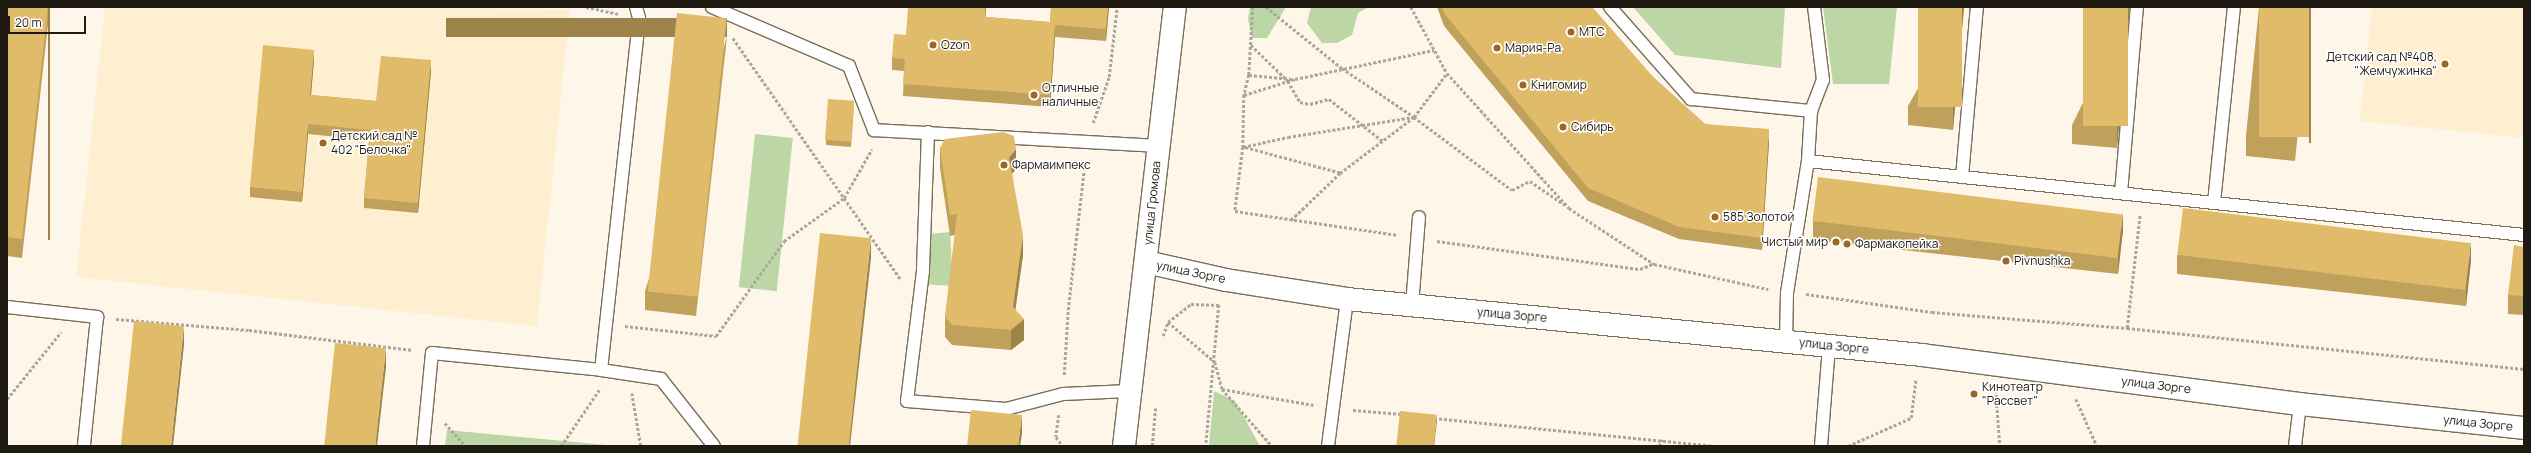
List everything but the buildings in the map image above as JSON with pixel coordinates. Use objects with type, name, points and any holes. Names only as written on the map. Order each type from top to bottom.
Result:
[{"type":"street","name":"улица Громова","points":[[1124,446],[1129,391],[1146,262],[1175,7]]},
{"type":"street","name":"улица Зорге","points":[[1146,262],[1226,280],[1347,299],[1922,355],[2300,404],[2524,428]]},
{"type":"lane","points":[[712,7],[848,66],[874,130],[1158,146]]},
{"type":"lane","points":[[1610,7],[1691,99],[1811,111]]},
{"type":"lane","points":[[1786,341],[1787,293],[1808,161],[1811,111],[1823,80],[1814,7]]},
{"type":"lane","points":[[1962,177],[1977,7]]},
{"type":"lane","points":[[2121,193],[2138,7]]},
{"type":"lane","points":[[2214,203],[2234,7]]},
{"type":"lane","points":[[606,371],[606,323],[637,12]]},
{"type":"lane","points":[[928,132],[923,271],[907,401],[1006,409],[1063,394],[1129,391]]},
{"type":"lane","points":[[1808,161],[2524,235]]},
{"type":"lane","points":[[1412,306],[1419,217]]},
{"type":"lane","points":[[1328,446],[1347,299]]},
{"type":"lane","points":[[7,307],[97,317],[84,446]]},
{"type":"lane","points":[[1821,446],[1829,346]]},
{"type":"lane","points":[[423,446],[432,353],[606,371],[661,379],[714,446]]},
{"type":"lane","points":[[2295,446],[2300,404]]},
{"type":"path","points":[[586,7],[637,12],[683,24]]},
{"type":"path","points":[[1063,446],[1056,437],[1063,394],[1068,310],[1087,142],[1109,77],[1117,7]]},
{"type":"path","points":[[1253,7],[1249,75],[1244,95],[1243,147],[1235,211],[1640,269],[1654,264]]},
{"type":"path","points":[[1266,7],[1342,68],[1414,117],[1512,190],[1530,181],[1654,264],[1787,293],[1819,294],[1932,312],[2127,328],[2524,369]]},
{"type":"path","points":[[1411,7],[1447,73],[1569,208]]},
{"type":"path","points":[[732,37],[919,306]]},
{"type":"path","points":[[1251,45],[1288,81],[1300,102],[1310,104],[1330,99],[1383,141]]},
{"type":"path","points":[[1244,95],[1295,79],[1434,50]]},
{"type":"path","points":[[1291,220],[1340,173],[1414,117],[1447,73]]},
{"type":"path","points":[[1249,75],[1295,79]]},
{"type":"path","points":[[1243,147],[1414,117]]},
{"type":"path","points":[[1243,147],[1340,173]]},
{"type":"path","points":[[606,323],[716,336],[784,241],[844,198],[873,148]]},
{"type":"path","points":[[2127,328],[2142,195]]},
{"type":"path","points":[[1160,344],[1168,322],[1191,304],[1219,305],[1215,362],[1206,446]]},
{"type":"path","points":[[7,400],[75,315]]},
{"type":"path","points":[[97,317],[249,330],[432,353]]},
{"type":"path","points":[[1168,322],[1215,362],[1222,389],[1272,446]]},
{"type":"path","points":[[561,446],[606,371]]},
{"type":"path","points":[[628,375],[641,446]]},
{"type":"path","points":[[1848,446],[1911,418],[1917,376]]},
{"type":"path","points":[[1996,383],[2000,446]]},
{"type":"path","points":[[1222,389],[1332,408],[1411,415]]},
{"type":"path","points":[[1152,446],[1155,407]]},
{"type":"path","points":[[1426,417],[1713,446]]},
{"type":"path","points":[[1659,446],[1662,440]]},
{"type":"shaded area","name":"Детский сад № 402 \"Белочка\"","points":[[105,7],[570,9],[537,326],[76,277]]},
{"type":"shaded area","name":"Детский сад №408, \"Жемчужинка\"","points":[[2372,7],[2524,7],[2524,138],[2360,121]]},
{"type":"green space","points":[[1250,7],[1286,7],[1267,38],[1252,38],[1248,19]]},
{"type":"green space","points":[[1311,7],[1369,7],[1358,13],[1352,35],[1337,43],[1322,43],[1307,23]]},
{"type":"green space","points":[[1633,7],[1785,7],[1781,68],[1675,55]]},
{"type":"green space","points":[[1823,7],[1897,7],[1889,84],[1833,84]]},
{"type":"green space","points":[[755,134],[793,138],[777,291],[739,287]]},
{"type":"green space","points":[[950,232],[953,286],[919,284],[919,235]]},
{"type":"green space","points":[[1214,391],[1235,401],[1260,446],[1209,446]]},
{"type":"green space","points":[[447,430],[606,445],[607,446],[445,446]]},
{"type":"place","name":"МТС","points":[[1571,32]]},
{"type":"place","name":"Ozon","points":[[933,45]]},
{"type":"place","name":"Мария-Ра","points":[[1497,48]]},
{"type":"place","name":"Детский сад №408, \"Жемчужинка\"","points":[[2445,64]]},
{"type":"place","name":"Книгомир","points":[[1523,85]]},
{"type":"place","name":"Отличные наличные","points":[[1034,95]]},
{"type":"place","name":"Сибирь","points":[[1563,127]]},
{"type":"place","name":"Детский сад № 402 \"Белочка\"","points":[[323,143]]},
{"type":"place","name":"Фармаимпекс","points":[[1004,165]]},
{"type":"place","name":"585 Золотой","points":[[1715,217]]},
{"type":"place","name":"Чистый мир","points":[[1836,242]]},
{"type":"place","name":"Фармакопейка","points":[[1847,244]]},
{"type":"place","name":"Pivnushka","points":[[2006,261]]},
{"type":"place","name":"Кинотеатр \"Рассвет\"","points":[[1974,394]]}]
